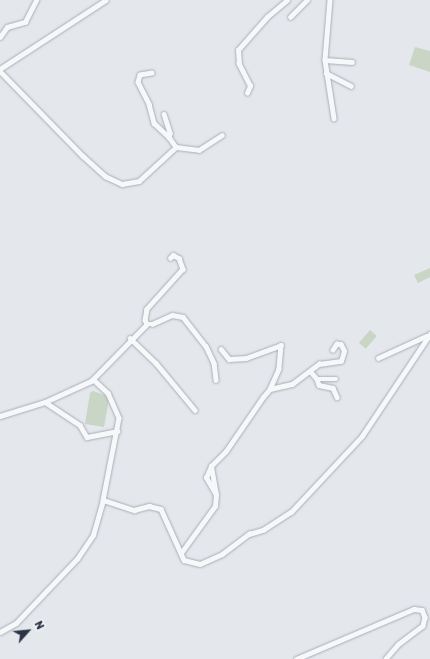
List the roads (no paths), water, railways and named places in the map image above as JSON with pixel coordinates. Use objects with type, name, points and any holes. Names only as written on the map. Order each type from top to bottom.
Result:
[{"type":"street","points":[[0,37],[7,27],[26,22],[36,0]]},
{"type":"street","points":[[106,0],[0,70],[83,156],[116,182],[127,185],[137,182],[176,147]]},
{"type":"street","points":[[247,93],[250,86],[239,64],[238,50],[267,18],[287,0]]},
{"type":"street","points":[[290,16],[307,0]]},
{"type":"street","points":[[330,0],[325,60],[334,118]]},
{"type":"street","points":[[325,60],[352,62]]},
{"type":"street","points":[[152,73],[140,75],[138,82],[148,100],[154,123],[169,137],[176,147],[199,150],[222,136]]},
{"type":"street","points":[[326,73],[351,86]]},
{"type":"street","points":[[164,114],[170,133],[169,137]]},
{"type":"street","points":[[147,324],[147,310],[183,269],[179,258],[173,255],[170,258]]},
{"type":"street","points":[[0,416],[45,402],[93,379],[130,338],[147,324],[157,324],[172,315],[183,317],[206,346],[214,363],[216,380]]},
{"type":"street","points":[[378,358],[428,335]]},
{"type":"street","points":[[103,500],[134,510],[149,506],[161,509],[184,560],[200,564],[222,554],[249,534],[263,530],[292,512],[362,436],[428,335]]},
{"type":"street","points":[[130,338],[161,369],[195,410]]},
{"type":"street","points":[[270,389],[292,384],[311,372],[319,364],[341,361],[344,351],[342,345],[337,344],[332,350]]},
{"type":"street","points":[[211,466],[226,451],[248,416],[270,389],[279,369],[281,345],[240,358],[229,359],[221,349]]},
{"type":"street","points":[[311,372],[317,378],[318,385],[334,388],[337,397]]},
{"type":"street","points":[[317,378],[336,379]]},
{"type":"street","points":[[0,632],[16,623],[77,559],[93,536],[103,500],[119,418],[117,409],[108,393],[93,379]]},
{"type":"street","points":[[45,402],[80,425],[87,437],[117,431]]},
{"type":"street","points":[[214,460],[206,478],[216,495]]},
{"type":"street","points":[[181,553],[215,506],[216,495],[211,466]]},
{"type":"street","points":[[296,659],[414,609],[420,609],[425,617],[423,626],[398,646],[386,659]]}]
